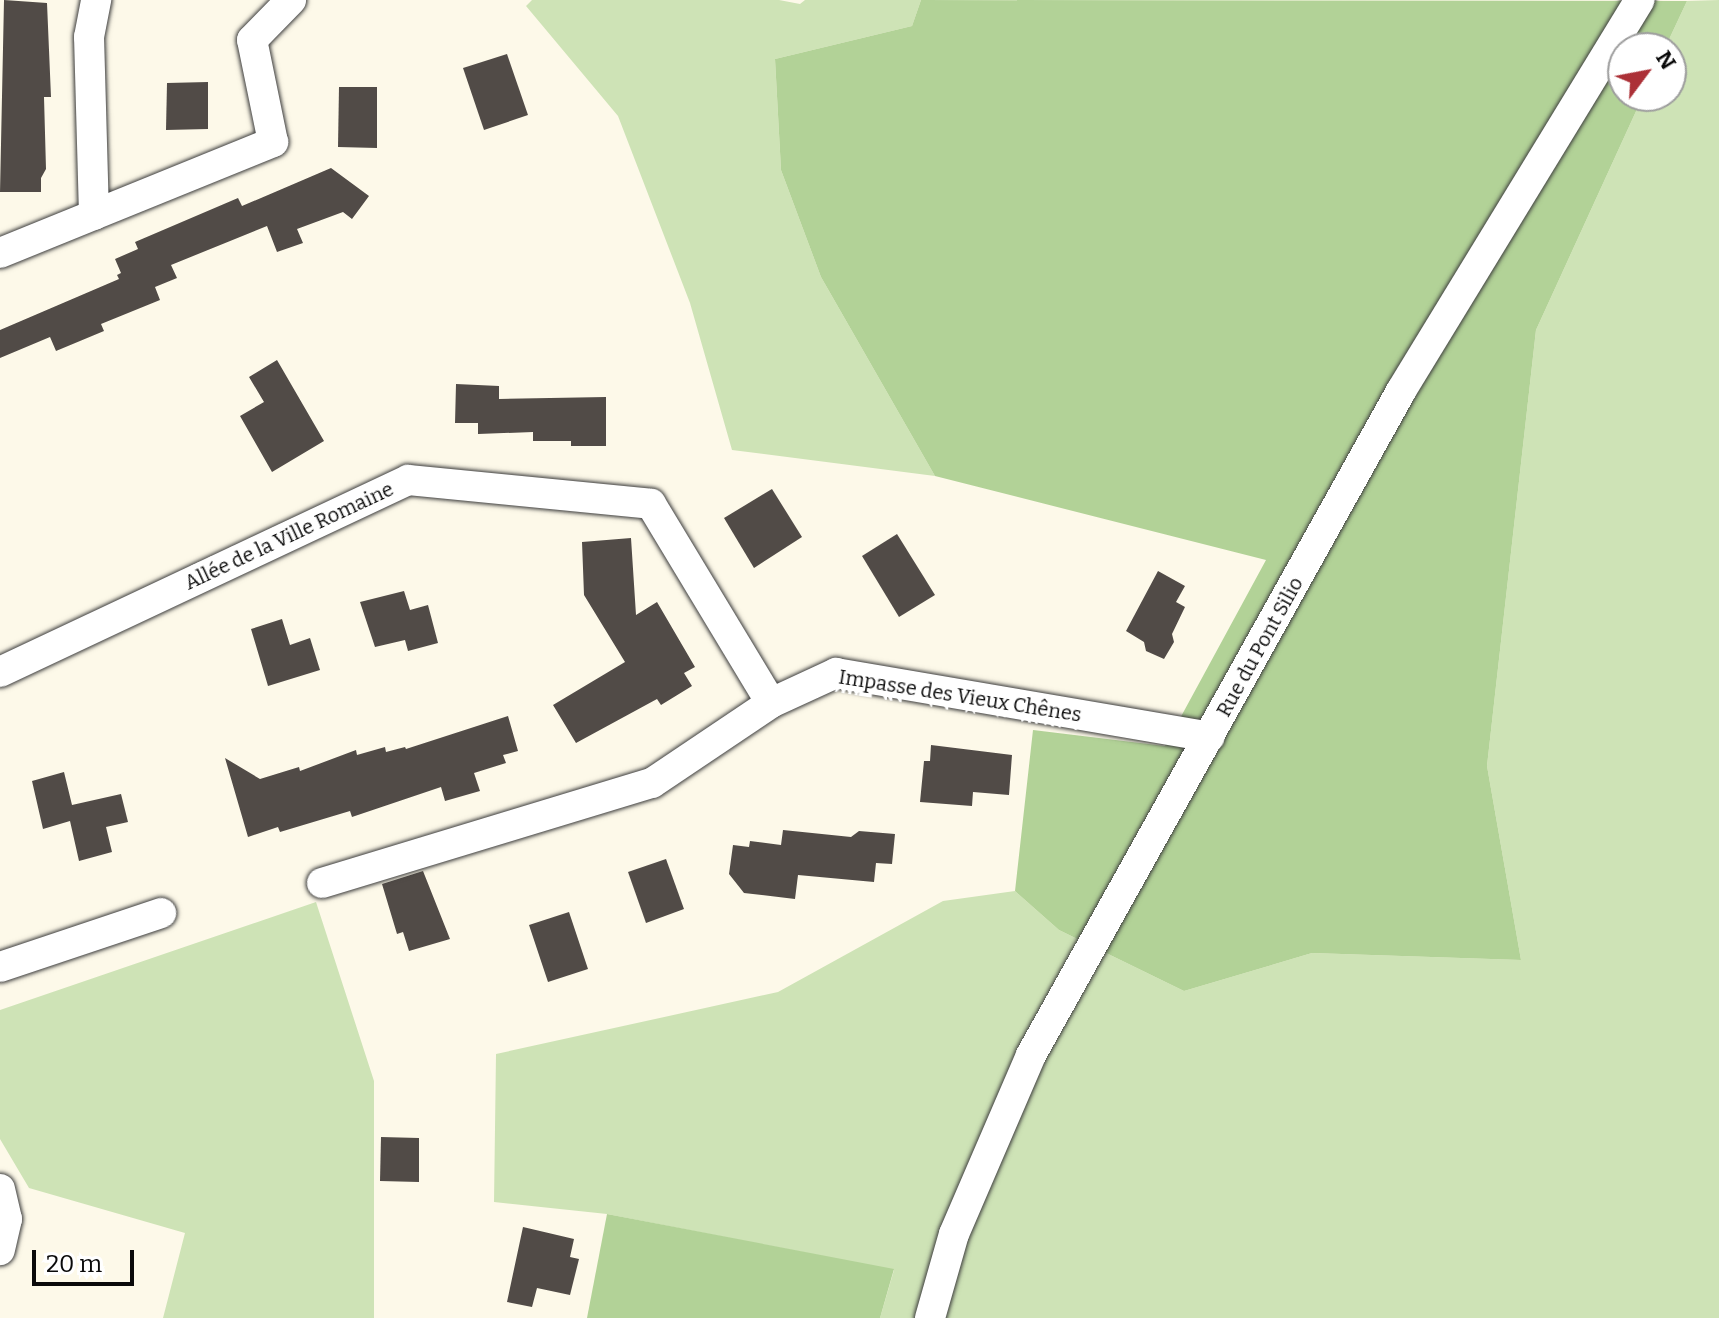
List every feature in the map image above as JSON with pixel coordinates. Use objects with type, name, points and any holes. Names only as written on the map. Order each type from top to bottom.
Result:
[{"type":"street","points":[[94,215],[89,37],[96,0]]},
{"type":"street","points":[[0,253],[273,142],[252,40],[291,0]]},
{"type":"street","name":"Rue du Pont Silio","points":[[930,1318],[954,1234],[1031,1055],[1401,391],[1640,0]]},
{"type":"street","name":"Allée de la Ville Romaine","points":[[0,672],[408,480],[651,504],[771,703]]},
{"type":"street","name":"Impasse des Vieux Chênes","points":[[322,883],[652,783],[771,703],[836,673],[1210,737]]},
{"type":"street","points":[[0,967],[161,913]]},
{"type":"street","points":[[0,1189],[7,1219],[0,1250]]},
{"type":"green space","points":[[532,0],[779,0],[800,4],[805,0],[921,0],[912,26],[775,59],[781,170],[821,277],[935,476],[732,450],[690,303],[618,116],[526,6]]},
{"type":"green space","points":[[921,0],[1687,1],[1672,32],[1607,32],[1607,112],[1636,112],[1536,330],[1487,766],[1521,960],[1312,953],[1184,991],[1059,930],[1015,891],[1033,730],[1165,746],[1266,560],[935,476],[821,277],[781,170],[775,59],[912,26]]},
{"type":"green space","points":[[1719,0],[1719,1318],[880,1318],[894,1270],[607,1214],[494,1202],[496,1054],[778,992],[943,901],[1015,891],[1059,930],[1184,991],[1312,953],[1521,960],[1487,766],[1536,330],[1636,112],[1687,112],[1687,32],[1672,32],[1687,1]]},
{"type":"green space","points":[[316,902],[374,1081],[374,1318],[163,1318],[185,1233],[29,1188],[0,1139],[0,1010]]},
{"type":"green space","points":[[607,1214],[894,1269],[880,1318],[587,1318]]},
{"type":"building","points":[[4,0],[47,3],[51,97],[44,97],[46,169],[41,178],[41,192],[0,192]]},
{"type":"building","points":[[507,54],[528,115],[484,130],[463,68]]},
{"type":"building","points":[[208,82],[208,129],[166,130],[167,83]]},
{"type":"building","points":[[339,87],[377,87],[377,148],[338,147]]},
{"type":"building","points":[[331,168],[369,196],[352,219],[343,212],[297,229],[303,243],[277,252],[267,226],[171,265],[177,278],[155,287],[160,300],[101,324],[104,331],[56,351],[50,337],[0,358],[0,330],[119,279],[117,275],[121,273],[115,259],[138,249],[135,242],[238,198],[242,206]]},
{"type":"building","points":[[277,360],[324,441],[272,472],[240,416],[264,402],[249,377]]},
{"type":"building","points":[[456,384],[499,386],[499,399],[606,397],[606,446],[571,446],[571,441],[533,441],[533,432],[478,434],[478,423],[455,423]]},
{"type":"building","points":[[772,489],[802,537],[754,568],[724,518]]},
{"type":"building","points":[[897,534],[935,595],[899,617],[862,556]]},
{"type":"building","points":[[631,538],[636,615],[657,602],[695,667],[684,673],[692,686],[661,705],[657,699],[576,743],[553,705],[625,662],[584,595],[582,542]]},
{"type":"building","points":[[1158,571],[1185,586],[1176,602],[1185,607],[1172,634],[1174,642],[1164,659],[1146,651],[1144,642],[1126,631]]},
{"type":"building","points":[[404,591],[410,610],[428,605],[438,643],[408,651],[405,640],[375,647],[360,602]]},
{"type":"building","points":[[282,619],[290,645],[310,638],[320,670],[268,686],[251,629]]},
{"type":"building","points":[[508,716],[518,751],[503,755],[506,763],[474,773],[480,791],[445,801],[441,787],[352,817],[350,811],[280,832],[278,827],[248,837],[225,758],[260,779],[299,767],[300,771],[356,750],[357,755],[385,747],[386,752],[406,749]]},
{"type":"building","points":[[931,745],[1012,755],[1009,795],[973,792],[972,806],[920,802],[924,761],[930,761]]},
{"type":"building","points":[[64,772],[72,805],[121,794],[128,822],[106,827],[112,852],[79,861],[70,821],[43,829],[32,781]]},
{"type":"building","points":[[783,830],[851,837],[859,831],[895,834],[892,864],[876,863],[874,882],[798,875],[795,899],[744,893],[729,874],[733,845],[749,847],[750,841],[781,845]]},
{"type":"building","points":[[666,859],[684,909],[646,923],[628,872]]},
{"type":"building","points":[[423,871],[450,939],[409,951],[403,932],[397,934],[382,884]]},
{"type":"building","points":[[569,912],[588,969],[548,982],[529,925]]},
{"type":"building","points":[[381,1137],[419,1138],[419,1182],[380,1181]]},
{"type":"building","points":[[523,1227],[574,1239],[570,1257],[579,1259],[570,1295],[537,1288],[532,1307],[507,1302]]}]
